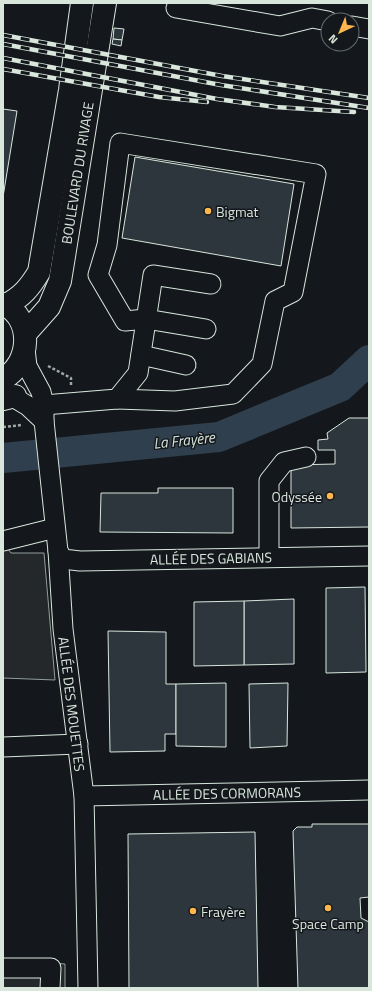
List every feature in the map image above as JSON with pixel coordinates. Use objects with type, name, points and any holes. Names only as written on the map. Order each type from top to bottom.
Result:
[{"type":"main road","name":"BOULEVARD DU RIVAGE","points":[[4,304],[19,298],[30,286],[39,272],[70,90],[82,3]]},
{"type":"main road","name":"BOULEVARD DU RIVAGE","points":[[6,391],[16,369],[22,360],[25,341],[49,308],[60,281],[105,3]]},
{"type":"main road","points":[[4,304],[18,318],[25,341]]},
{"type":"street","points":[[176,8],[280,26],[312,18],[320,20]]},
{"type":"street","points":[[6,391],[45,420],[117,399],[175,401],[233,394],[262,364],[275,301],[293,292],[316,174],[120,143],[107,245],[98,275],[124,321],[146,320],[206,329]]},
{"type":"street","points":[[117,399],[138,373],[153,275],[211,284]]},
{"type":"street","name":"ALLÉE DES MOUETTES","points":[[25,341],[27,366],[41,392],[45,420],[58,552],[63,629],[84,796],[88,988]]},
{"type":"street","points":[[141,355],[186,366]]},
{"type":"street","points":[[269,558],[269,481],[284,462],[306,457]]},
{"type":"street","points":[[3,541],[55,528]]},
{"type":"street","name":"ALLÉE DES GABIANS","points":[[58,552],[63,559],[72,561],[369,556]]},
{"type":"street","points":[[3,748],[78,744]]},
{"type":"street","name":"ALLÉE DES CORMORANS","points":[[84,796],[369,790]]},
{"type":"street","points":[[3,968],[51,968],[50,988]]},
{"type":"path","points":[[3,427],[25,424]]},
{"type":"shaded area","points":[[3,542],[11,553],[44,553],[55,680],[3,678]]},
{"type":"shaded area","points":[[3,959],[65,964],[65,988],[3,988]]},
{"type":"building","points":[[114,28],[124,29],[122,40],[113,39]]},
{"type":"building","points":[[113,39],[122,40],[121,46],[112,44]]},
{"type":"building","points":[[3,109],[17,111],[3,197]]},
{"type":"building","name":"Bigmat","points":[[135,157],[294,184],[281,266],[122,238]]},
{"type":"building","name":"Odyssée","points":[[349,418],[369,418],[369,527],[291,528],[291,465],[335,464],[335,450],[318,450],[318,440],[328,439],[327,433]]},
{"type":"building","points":[[158,488],[233,488],[233,533],[100,532],[101,493],[158,493]]},
{"type":"building","points":[[365,587],[366,672],[326,673],[326,588]]},
{"type":"building","points":[[294,599],[294,664],[244,665],[244,601]]},
{"type":"building","points":[[244,601],[244,665],[194,666],[194,602]]},
{"type":"building","points":[[108,631],[166,632],[166,684],[176,684],[176,734],[165,734],[165,751],[110,752]]},
{"type":"building","points":[[226,683],[226,747],[176,746],[176,684]]},
{"type":"building","points":[[288,683],[287,746],[250,748],[249,684]]},
{"type":"building","name":"Space Camp","points":[[312,824],[369,824],[369,897],[360,898],[361,918],[369,922],[369,988],[298,988],[293,831],[297,827],[312,827]]},
{"type":"building","name":"Frayère","points":[[255,832],[258,988],[129,988],[128,834]]},
{"type":"waterway","name":"La Frayère","points":[[3,458],[219,437],[340,387],[369,360]]},
{"type":"railway","points":[[3,35],[222,76],[369,98]]},
{"type":"railway","points":[[3,44],[221,85],[369,108]]},
{"type":"railway","points":[[3,58],[217,99],[275,107],[354,112]]},
{"type":"railway","points":[[3,69],[159,97],[207,102]]},
{"type":"place","name":"Bigmat","points":[[208,211]]},
{"type":"place","name":"Odyssée","points":[[330,496]]},
{"type":"place","name":"Space Camp","points":[[328,908]]},
{"type":"place","name":"Frayère","points":[[193,911]]}]
